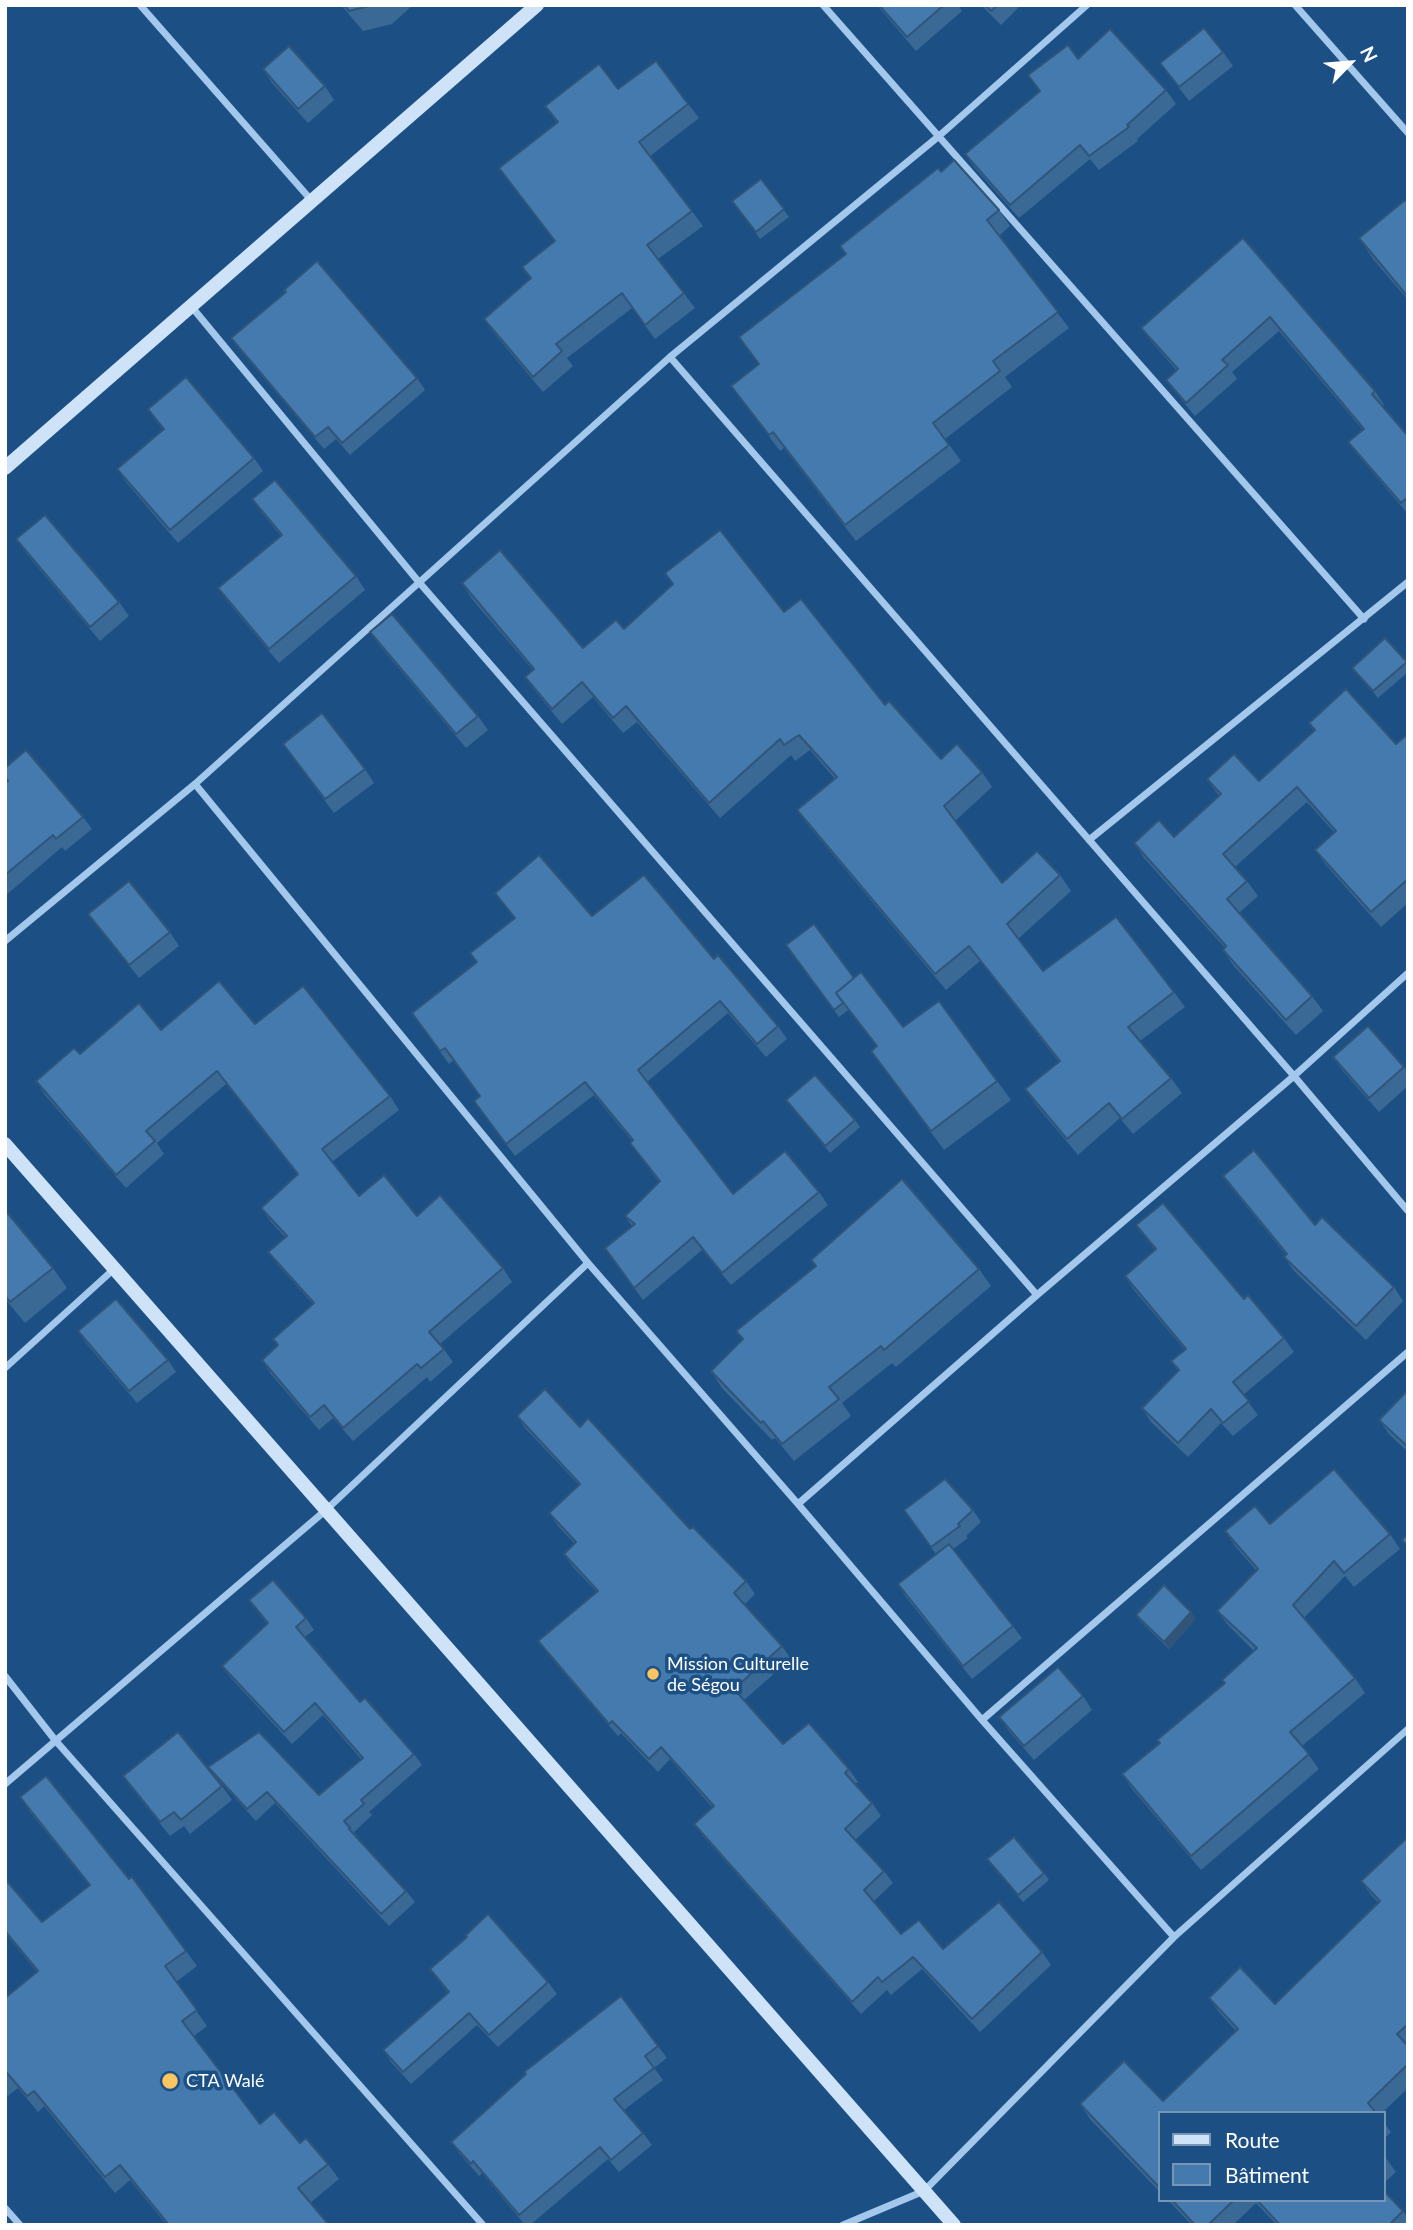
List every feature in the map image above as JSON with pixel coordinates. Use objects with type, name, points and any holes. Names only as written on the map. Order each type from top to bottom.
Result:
[{"type":"street","points":[[140,5],[312,201]]},
{"type":"street","points":[[5,467],[537,5]]},
{"type":"street","points":[[823,5],[1364,619]]},
{"type":"street","points":[[5,941],[195,784],[670,356],[939,136],[1087,5]]},
{"type":"street","points":[[1294,5],[1408,133]]},
{"type":"street","points":[[190,305],[418,581],[1037,1295]]},
{"type":"street","points":[[670,356],[1408,1211]]},
{"type":"street","points":[[1089,840],[1408,583]]},
{"type":"street","points":[[195,784],[588,1263],[982,1720],[1174,1937]]},
{"type":"street","points":[[798,1504],[1294,1076],[1408,973]]},
{"type":"street","points":[[5,1144],[954,2225]]},
{"type":"street","points":[[5,1784],[326,1510],[588,1263]]},
{"type":"street","points":[[5,1368],[114,1269]]},
{"type":"street","points":[[982,1720],[1408,1352]]},
{"type":"street","points":[[5,1676],[55,1740],[483,2225]]},
{"type":"street","points":[[843,2225],[924,2191],[1174,1937],[1408,1730]]},
{"type":"street","points":[[5,2208],[20,2225]]},
{"type":"building","points":[[344,5],[373,5],[349,11]]},
{"type":"building","points":[[879,5],[944,5],[907,37]]},
{"type":"building","points":[[985,5],[998,5],[991,11]]},
{"type":"building","points":[[1204,28],[1223,52],[1179,87],[1160,63]]},
{"type":"building","points":[[1110,29],[1166,90],[1127,125],[1129,127],[1089,156],[1080,145],[1010,205],[965,154],[1040,91],[1028,75],[1068,45],[1078,59]]},
{"type":"building","points":[[289,46],[325,86],[298,109],[263,69]]},
{"type":"building","points":[[656,61],[688,104],[639,142],[692,211],[647,245],[684,293],[645,325],[622,293],[556,344],[562,351],[533,377],[484,319],[531,278],[522,267],[555,241],[499,168],[558,122],[545,106],[599,64],[618,89]]},
{"type":"building","points":[[954,160],[999,210],[987,220],[1058,312],[993,361],[1000,371],[933,423],[949,445],[845,525],[773,432],[769,435],[731,386],[759,364],[739,337],[846,254],[840,246],[938,168],[941,172]]},
{"type":"building","points":[[761,179],[784,209],[756,232],[732,201]]},
{"type":"building","points":[[1405,200],[1408,204],[1408,297],[1359,238]]},
{"type":"building","points":[[1243,238],[1375,391],[1372,394],[1408,436],[1408,497],[1401,503],[1348,442],[1364,429],[1270,317],[1222,360],[1228,365],[1186,403],[1166,380],[1178,369],[1141,328]]},
{"type":"building","points":[[317,261],[417,378],[342,443],[328,427],[315,437],[231,338],[286,292],[284,290]]},
{"type":"building","points":[[186,377],[254,458],[170,530],[117,469],[164,429],[148,409]]},
{"type":"building","points":[[275,480],[356,576],[269,649],[218,588],[282,535],[252,499]]},
{"type":"building","points":[[45,515],[119,602],[90,627],[16,539]]},
{"type":"building","points":[[720,530],[784,612],[801,599],[885,705],[889,701],[941,759],[957,744],[982,772],[944,806],[1002,883],[1037,851],[1060,875],[1007,924],[1043,971],[1116,917],[1174,992],[1128,1027],[1171,1078],[1122,1119],[1109,1103],[1067,1139],[1025,1089],[1060,1061],[969,946],[935,974],[797,810],[837,777],[799,735],[784,745],[780,739],[709,803],[626,706],[613,718],[582,682],[552,709],[525,677],[534,669],[462,583],[500,550],[583,648],[616,620],[624,629],[673,584],[665,573]]},
{"type":"building","points":[[392,614],[478,716],[456,734],[370,632]]},
{"type":"building","points":[[1385,638],[1407,662],[1373,691],[1352,668]]},
{"type":"building","points":[[1346,689],[1396,744],[1408,734],[1408,879],[1371,912],[1315,850],[1336,831],[1297,787],[1223,854],[1247,881],[1227,899],[1312,996],[1286,1020],[1223,950],[1226,946],[1134,843],[1159,820],[1174,837],[1221,794],[1207,779],[1234,754],[1259,781],[1315,730],[1309,723]]},
{"type":"building","points":[[322,713],[365,769],[325,799],[283,744]]},
{"type":"building","points":[[26,750],[83,817],[56,839],[53,835],[5,875],[5,783],[8,781],[5,778],[5,768]]},
{"type":"building","points":[[539,855],[592,916],[644,875],[714,959],[718,955],[778,1026],[757,1044],[720,1001],[638,1070],[733,1194],[785,1151],[819,1192],[722,1273],[693,1237],[634,1288],[605,1248],[635,1224],[625,1216],[660,1181],[630,1143],[633,1140],[585,1082],[506,1144],[474,1101],[480,1096],[445,1048],[440,1051],[412,1013],[477,962],[470,953],[515,918],[495,893]]},
{"type":"building","points":[[129,881],[170,932],[129,965],[88,914]]},
{"type":"building","points":[[814,924],[854,978],[836,993],[843,1003],[834,1010],[786,945]]},
{"type":"building","points":[[861,972],[903,1027],[939,1001],[997,1081],[931,1131],[871,1051],[877,1046],[836,993]]},
{"type":"building","points":[[219,981],[255,1024],[303,986],[390,1096],[322,1149],[359,1196],[384,1175],[417,1216],[440,1195],[503,1268],[429,1332],[444,1349],[421,1368],[417,1364],[343,1428],[324,1405],[310,1417],[262,1360],[278,1345],[273,1339],[314,1303],[268,1252],[287,1236],[261,1208],[298,1174],[217,1071],[146,1131],[155,1141],[116,1175],[36,1081],[74,1048],[80,1054],[139,1003],[161,1030]]},
{"type":"building","points":[[1368,1026],[1404,1067],[1369,1098],[1333,1057]]},
{"type":"building","points":[[815,1075],[855,1120],[825,1146],[786,1100]]},
{"type":"building","points":[[1254,1150],[1315,1225],[1322,1217],[1394,1287],[1356,1326],[1284,1257],[1287,1254],[1223,1176]]},
{"type":"building","points":[[902,1179],[979,1269],[884,1350],[881,1346],[829,1387],[839,1399],[782,1444],[763,1421],[761,1423],[711,1371],[743,1339],[736,1331],[816,1266],[811,1260]]},
{"type":"building","points":[[1163,1203],[1244,1299],[1248,1295],[1284,1338],[1233,1382],[1249,1401],[1223,1423],[1211,1409],[1178,1443],[1142,1408],[1179,1370],[1171,1361],[1186,1349],[1125,1276],[1156,1249],[1136,1225]]},
{"type":"building","points":[[5,1210],[53,1268],[10,1302],[5,1296]]},
{"type":"building","points":[[116,1299],[168,1360],[129,1391],[78,1331]]},
{"type":"building","points":[[545,1389],[580,1427],[588,1418],[690,1529],[693,1527],[746,1581],[734,1593],[782,1646],[734,1689],[783,1744],[809,1723],[849,1769],[845,1773],[872,1803],[845,1829],[884,1871],[864,1890],[901,1934],[919,1920],[943,1949],[999,1902],[1042,1952],[972,2019],[913,1957],[882,1982],[878,1977],[852,2002],[694,1824],[714,1806],[661,1747],[649,1759],[612,1721],[609,1724],[538,1641],[598,1591],[564,1554],[576,1542],[549,1513],[580,1484],[517,1416]]},
{"type":"building","points":[[1408,1390],[1408,1447],[1379,1420]]},
{"type":"building","points":[[1334,1469],[1390,1534],[1344,1573],[1334,1561],[1293,1605],[1355,1678],[1290,1732],[1309,1754],[1191,1856],[1122,1774],[1160,1743],[1157,1740],[1225,1683],[1222,1680],[1257,1648],[1217,1611],[1258,1569],[1225,1531],[1255,1506],[1270,1524]]},
{"type":"building","points":[[945,1479],[973,1510],[958,1524],[960,1526],[931,1547],[904,1510]]},
{"type":"building","points":[[1408,1534],[1408,1546],[1402,1540]]},
{"type":"building","points":[[949,1544],[1013,1626],[963,1666],[898,1584]]},
{"type":"building","points":[[273,1580],[306,1618],[296,1627],[360,1702],[365,1698],[414,1754],[361,1800],[364,1804],[344,1821],[406,1891],[381,1914],[267,1792],[247,1809],[208,1767],[259,1732],[319,1795],[363,1758],[315,1703],[284,1732],[222,1666],[268,1623],[249,1600]]},
{"type":"building","points":[[1164,1585],[1191,1612],[1164,1642],[1136,1615]]},
{"type":"building","points":[[1058,1667],[1083,1696],[1024,1746],[999,1717]]},
{"type":"building","points":[[178,1732],[222,1786],[181,1820],[174,1812],[160,1822],[123,1776]]},
{"type":"building","points":[[46,1776],[129,1879],[132,1877],[186,1951],[165,1966],[197,2010],[182,2021],[260,2124],[274,2112],[300,2143],[306,2138],[328,2164],[298,2188],[329,2225],[169,2225],[120,2165],[105,2177],[34,2091],[27,2096],[7,2073],[5,2074],[5,1998],[38,1971],[5,1931],[5,1879],[42,1922],[90,1885],[20,1797]]},
{"type":"building","points":[[1014,1837],[1044,1873],[1018,1895],[987,1859]]},
{"type":"building","points":[[1408,1837],[1408,2024],[1397,2034],[1408,2046],[1408,2064],[1368,2103],[1374,2111],[1158,2111],[1158,2186],[1080,2104],[1124,2061],[1163,2101],[1238,2029],[1209,1998],[1240,1967],[1275,2004],[1380,1901],[1361,1881]]},
{"type":"building","points":[[488,1914],[548,1982],[489,2035],[469,2013],[403,2072],[383,2050],[449,1992],[430,1969],[467,1937]]},
{"type":"building","points":[[621,1996],[658,2046],[645,2056],[654,2068],[614,2099],[643,2133],[611,2160],[600,2147],[519,2215],[473,2161],[471,2164],[451,2142],[526,2074],[524,2072]]},
{"type":"building","points":[[1385,2192],[1403,2211],[1389,2225],[1280,2225],[1259,2202],[1385,2202]]},
{"type":"building","points":[[1174,2202],[1232,2202],[1208,2225],[1195,2225]]},
{"type":"place","name":"Mission Culturelle de Ségou","points":[[653,1674]]},
{"type":"place","name":"CTA Walé","points":[[170,2081]]}]
